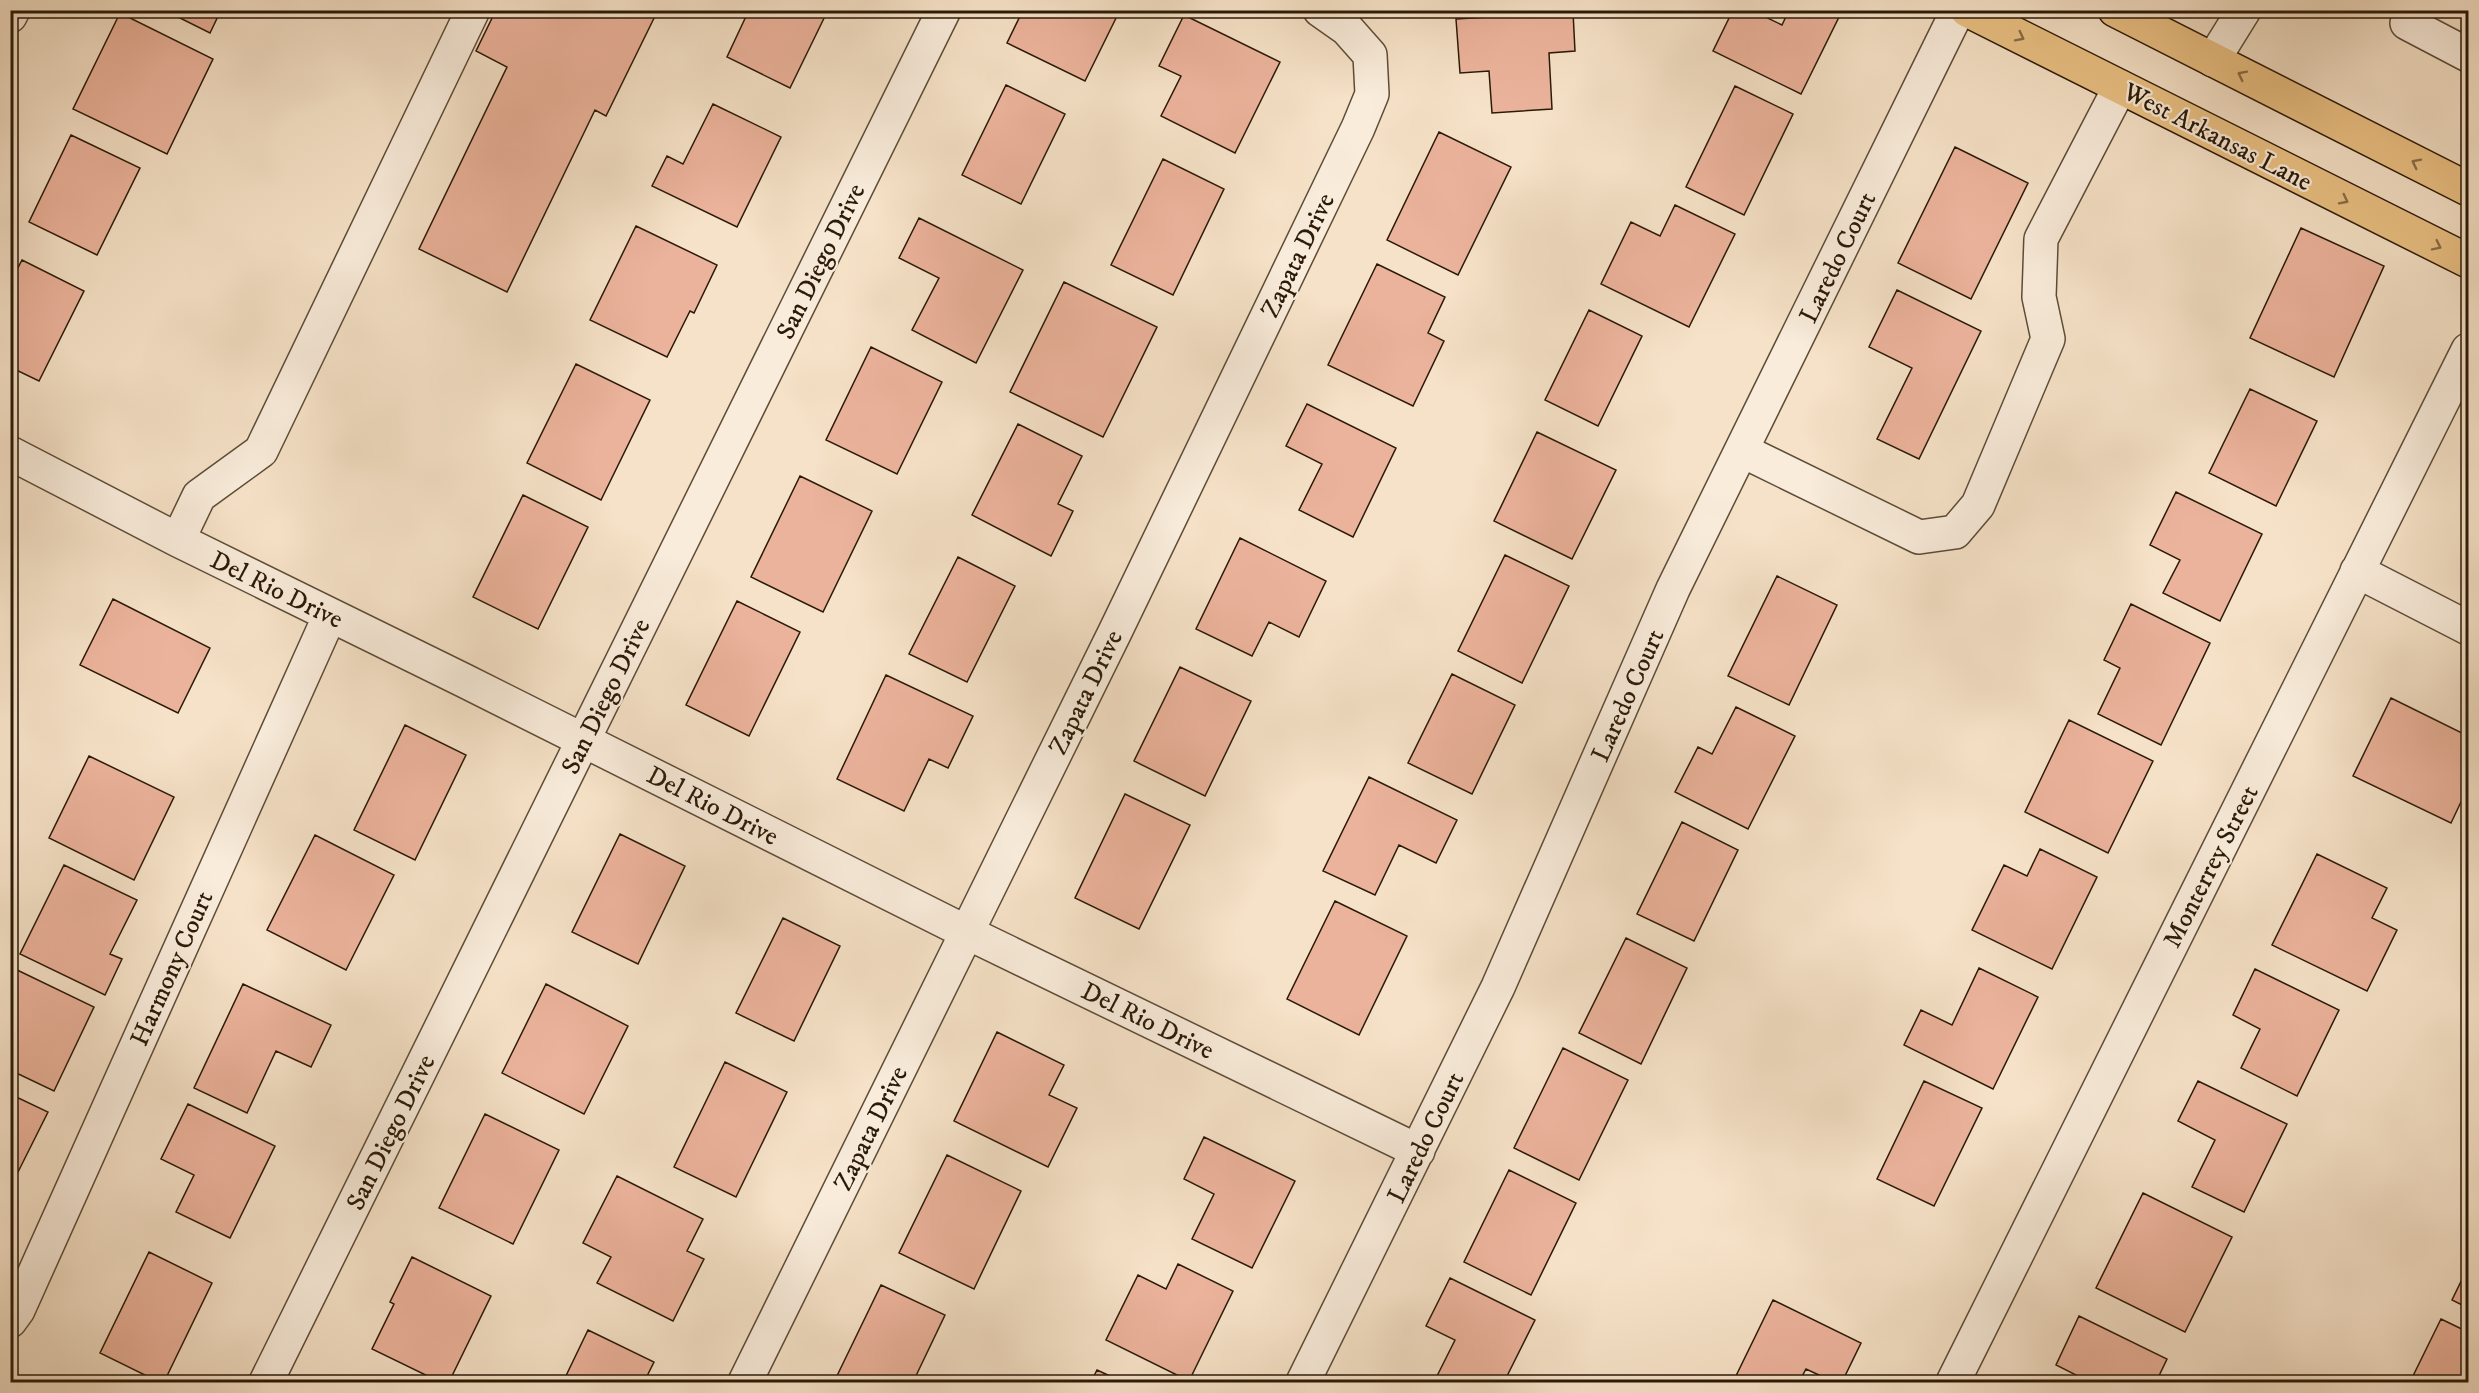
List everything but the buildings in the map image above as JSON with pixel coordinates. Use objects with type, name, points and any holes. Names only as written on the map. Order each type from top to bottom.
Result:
[{"type":"main road","name":"West Arkansas Lane","points":[[1968,10],[2469,261]]},
{"type":"main road","points":[[2115,10],[2469,189]]},
{"type":"street","points":[[10,16],[13,10]]},
{"type":"street","points":[[178,540],[199,496],[261,451],[473,10]]},
{"type":"street","name":"San Diego Drive","points":[[266,1383],[944,10]]},
{"type":"street","name":"Zapata Drive","points":[[745,1383],[1115,632],[1358,128],[1372,94],[1370,55],[1347,29],[1320,10]]},
{"type":"street","name":"Laredo Court","points":[[1303,1383],[1498,987],[1673,589],[1743,451],[1958,10]]},
{"type":"street","points":[[2213,60],[2244,10]]},
{"type":"street","points":[[2400,14],[2469,55]]},
{"type":"street","points":[[1743,451],[1919,537],[1954,532],[1978,505],[2048,339],[2039,297],[2041,239],[2120,87]]},
{"type":"street","name":"Monterrey Street","points":[[1953,1383],[2469,350]]},
{"type":"street","name":"Del Rio Drive","points":[[10,453],[178,540],[966,932],[1418,1151]]},
{"type":"street","points":[[2357,571],[2469,628]]},
{"type":"street","name":"Harmony Court","points":[[10,1321],[18,1310],[330,615]]}]
